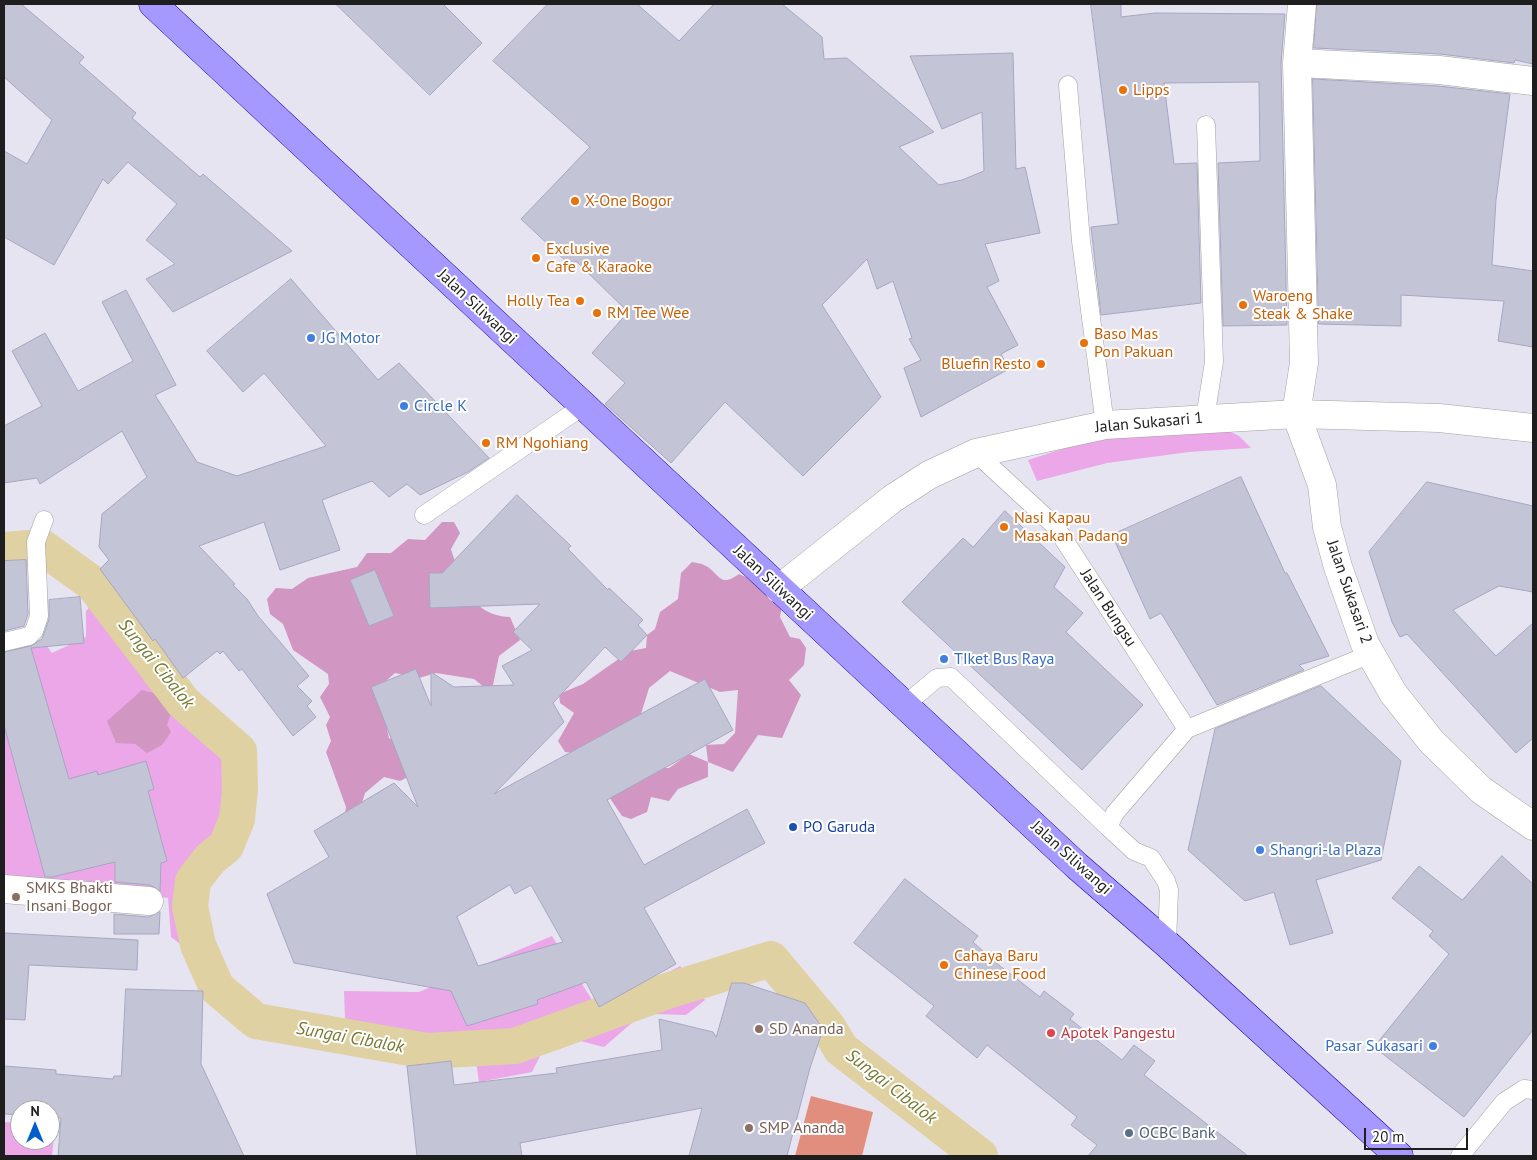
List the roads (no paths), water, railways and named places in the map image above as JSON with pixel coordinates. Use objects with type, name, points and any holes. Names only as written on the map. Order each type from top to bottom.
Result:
[{"type":"main road","name":"Jalan Siliwangi","points":[[152,4],[1078,866],[1168,944],[1399,1156]]},
{"type":"street","points":[[1296,414],[1304,363],[1297,64],[1302,4]]},
{"type":"street","points":[[1297,64],[1439,70],[1533,81]]},
{"type":"street","name":"Jalan Sukasari 1","points":[[779,589],[892,499],[929,475],[976,453],[1105,425],[1296,414],[1439,418],[1533,428]]},
{"type":"street","name":"Jalan Sukasari 2","points":[[1296,414],[1322,485],[1328,527],[1338,568],[1365,644],[1393,693],[1431,741],[1480,790],[1533,826]]},
{"type":"street","points":[[4,889],[149,901]]},
{"type":"lane","points":[[1068,85],[1081,241],[1105,425]]},
{"type":"lane","points":[[1205,418],[1214,362],[1206,125]]},
{"type":"lane","points":[[424,515],[583,406]]},
{"type":"lane","name":"Jalan Bungsu","points":[[976,453],[1054,526],[1187,729]]},
{"type":"lane","points":[[4,642],[29,636],[37,625],[39,616],[36,549],[44,520]]},
{"type":"lane","points":[[1108,827],[1115,814],[1187,729],[1371,654]]},
{"type":"lane","points":[[906,704],[937,678],[951,677],[1134,851],[1151,858],[1166,881],[1169,890],[1168,944]]},
{"type":"lane","points":[[1460,1156],[1504,1102],[1524,1089],[1533,1090]]},
{"type":"waterway","name":"Sungai Cibalok","points":[[4,550],[42,547],[93,584],[183,702],[239,751],[240,789],[237,819],[226,846],[210,859],[193,881],[190,906],[198,945],[217,988],[256,1021],[427,1051],[515,1046],[667,991],[771,959],[828,1027],[841,1049],[980,1156]]},
{"type":"place","name":"Lipps","points":[[1123,90]]},
{"type":"place","name":"X-One Bogor","points":[[575,201]]},
{"type":"place","name":"Exclusive Cafe & Karaoke","points":[[536,258]]},
{"type":"place","name":"Holly Tea","points":[[580,301]]},
{"type":"place","name":"Waroeng Steak & Shake","points":[[1243,305]]},
{"type":"place","name":"RM Tee Wee","points":[[597,313]]},
{"type":"place","name":"JG Motor","points":[[311,338]]},
{"type":"place","name":"Baso Mas Pon Pakuan","points":[[1084,343]]},
{"type":"place","name":"Bluefin Resto","points":[[1041,364]]},
{"type":"place","name":"Circle K","points":[[404,406]]},
{"type":"place","name":"RM Ngohiang","points":[[486,443]]},
{"type":"place","name":"Nasi Kapau Masakan Padang","points":[[1004,527]]},
{"type":"place","name":"TIket Bus Raya","points":[[944,659]]},
{"type":"place","name":"PO Garuda","points":[[793,827]]},
{"type":"place","name":"Shangri-la Plaza","points":[[1260,850]]},
{"type":"place","name":"SMKS Bhakti Insani Bogor","points":[[16,897]]},
{"type":"place","name":"Cahaya Baru Chinese Food","points":[[944,965]]},
{"type":"place","name":"SD Ananda","points":[[759,1029]]},
{"type":"place","name":"Apotek Pangestu","points":[[1051,1033]]},
{"type":"place","name":"Pasar Sukasari","points":[[1433,1046]]},
{"type":"place","name":"SMP Ananda","points":[[749,1128]]},
{"type":"place","name":"OCBC Bank","points":[[1129,1133]]}]
